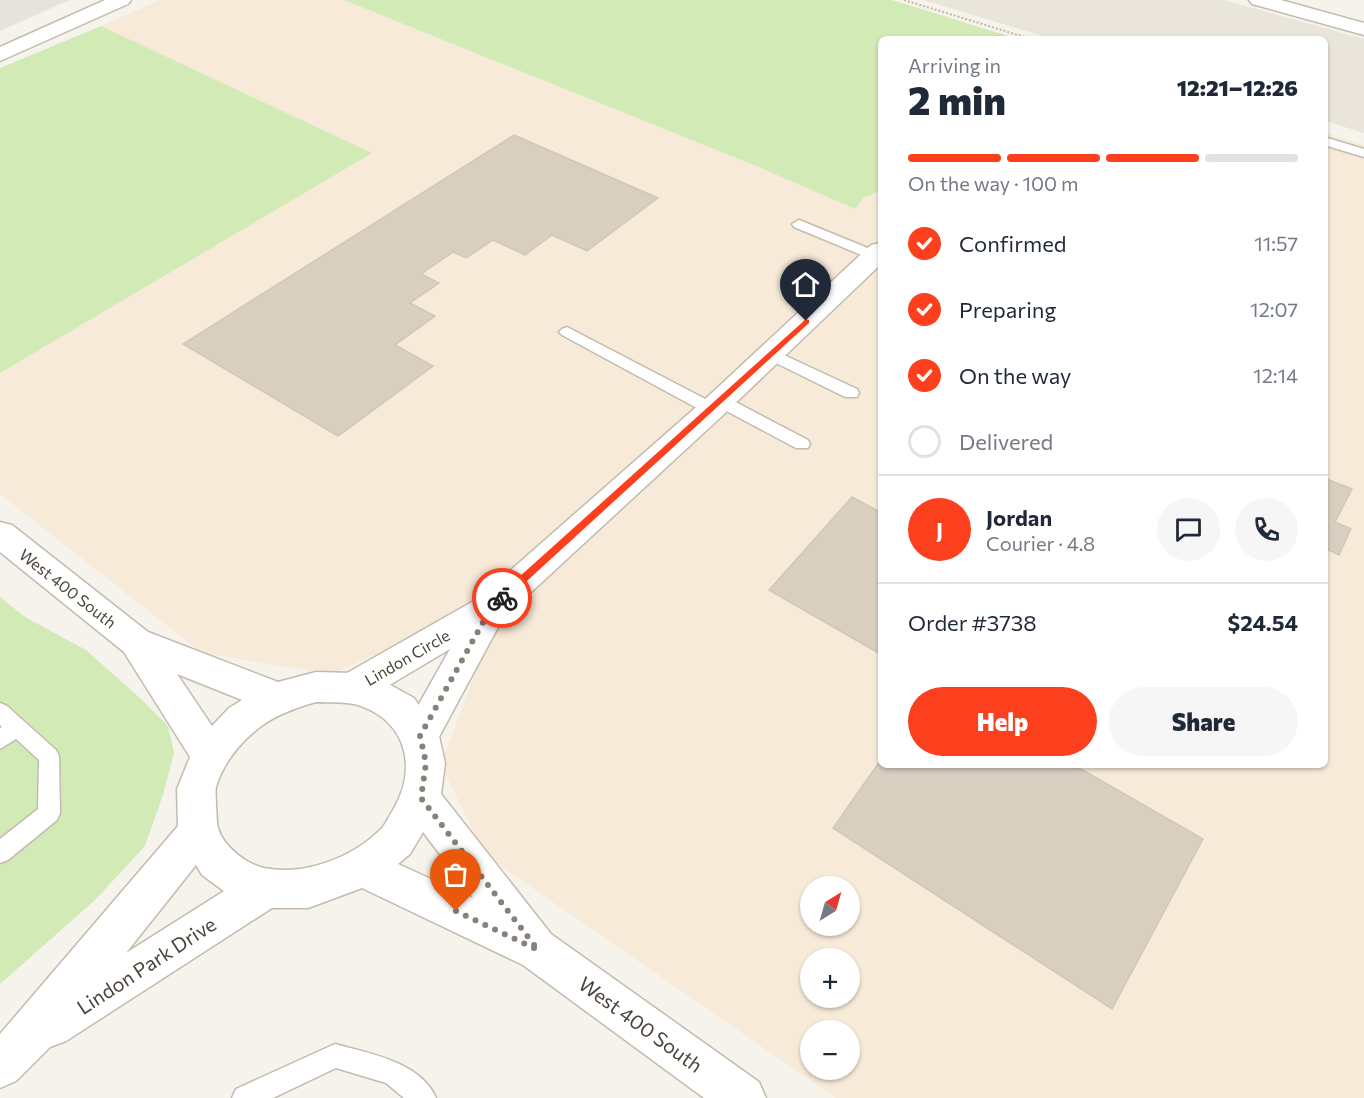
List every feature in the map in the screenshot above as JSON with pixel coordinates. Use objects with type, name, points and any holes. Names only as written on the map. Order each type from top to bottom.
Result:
[{"type":"street","points":[[0,55],[121,0]]},
{"type":"street","points":[[1259,0],[1364,29]]},
{"type":"street","points":[[491,608],[716,405],[878,253]]},
{"type":"street","name":"West 400 South","points":[[0,534],[136,642],[277,698]]},
{"type":"street","name":"Lindon Circle","points":[[353,688],[491,608]]},
{"type":"street","name":"Lindon Circle","points":[[420,736],[491,608]]},
{"type":"street","name":"West 400 South","points":[[136,642],[210,755]]},
{"type":"street","points":[[316,687],[353,688],[372,693],[401,710],[420,736],[426,763],[421,798],[396,841],[363,868],[308,888],[266,888],[246,882],[216,862],[198,832],[196,789],[210,755],[242,719],[277,698],[316,687]]},
{"type":"street","name":"West 400 South","points":[[421,798],[538,950]]},
{"type":"street","name":"Lindon Park Drive","points":[[12,1053],[198,832]]},
{"type":"street","name":"West 400 South","points":[[363,868],[538,950],[743,1098]]},
{"type":"street","name":"Lindon Park Drive","points":[[12,1053],[266,888]]},
{"type":"lane","points":[[1328,142],[1364,153]]},
{"type":"lane","points":[[799,224],[878,253]]},
{"type":"lane","points":[[567,332],[802,444]]},
{"type":"lane","points":[[771,354],[852,393]]},
{"type":"lane","points":[[0,712],[8,733],[49,756],[49,813],[0,853]]},
{"type":"lane","points":[[244,1098],[335,1056],[393,1073],[419,1097]]},
{"type":"path","points":[[904,0],[1021,36]]},
{"type":"shaded area","points":[[0,0],[70,0],[0,31]]},
{"type":"shaded area","points":[[160,0],[344,0],[761,168],[854,209],[863,197],[878,192],[878,768],[1328,768],[1328,134],[1364,145],[1364,1098],[836,1098],[810,1080],[860,1080],[860,1020],[800,1020],[800,1073],[485,855],[441,765],[475,673],[419,634],[333,674],[202,653],[0,494],[0,373],[371,153],[101,26]]},
{"type":"shaded area","points":[[923,0],[1224,0],[1364,39],[1364,133],[1328,122],[1328,36],[1043,36]]},
{"type":"green space","points":[[344,0],[892,0],[1008,36],[878,36],[878,192],[863,198],[855,209],[761,168]]},
{"type":"green space","points":[[101,26],[372,153],[0,373],[0,68]]},
{"type":"green space","points":[[0,597],[25,617],[86,650],[141,699],[168,726],[174,753],[163,795],[145,846],[95,900],[0,984]]},
{"type":"building","points":[[514,135],[658,198],[587,251],[552,235],[525,255],[493,240],[466,258],[453,252],[421,274],[439,283],[410,303],[435,316],[395,345],[433,366],[338,436],[183,344]]},
{"type":"building","points":[[1328,480],[1352,489],[1335,522],[1351,529],[1339,555],[1328,550]]},
{"type":"building","points":[[852,497],[878,511],[878,653],[769,590]]},
{"type":"building","points":[[878,764],[878,768],[1079,768],[1203,839],[1112,1009],[833,828]]},
{"type":"way so far","points":[[456,911],[538,950],[421,798],[426,763],[420,736],[491,608],[502,598]]},
{"type":"route","points":[[502,598],[806,321]]}]
